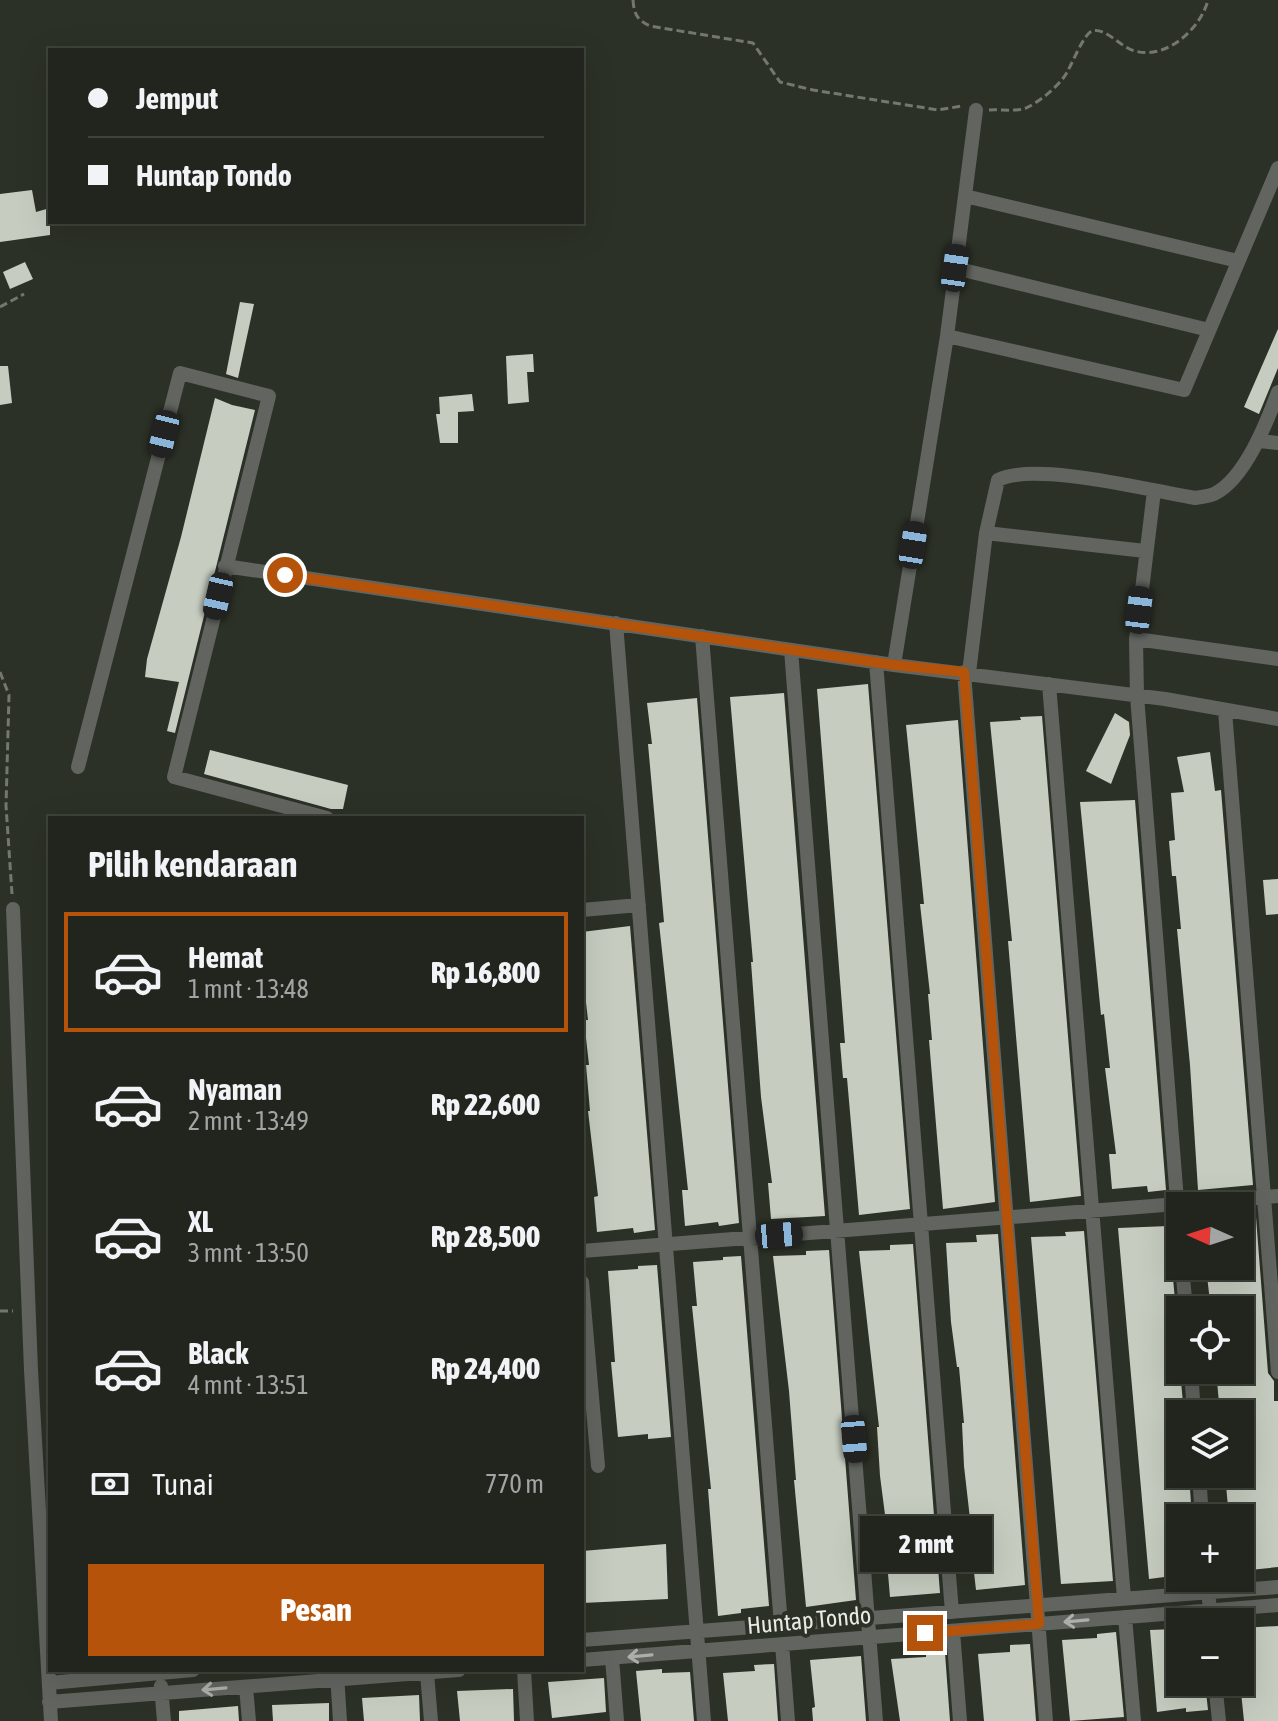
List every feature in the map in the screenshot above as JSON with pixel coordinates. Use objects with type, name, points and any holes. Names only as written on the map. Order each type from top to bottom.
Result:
[{"type":"street","points":[[894,665],[947,336],[976,110]]},
{"type":"street","points":[[947,336],[1184,390],[1278,168]]},
{"type":"street","points":[[965,196],[1238,261]]},
{"type":"street","points":[[955,268],[1209,330]]},
{"type":"street","points":[[78,767],[180,373],[269,396],[174,777],[320,816]]},
{"type":"street","points":[[1046,1721],[966,673],[986,533],[998,480],[1011,475],[1044,472],[1195,498],[1214,494],[1230,482],[1260,441],[1278,392]]},
{"type":"street","points":[[1260,441],[1278,443]]},
{"type":"street","points":[[1154,491],[1136,639],[1137,696],[1176,1192]]},
{"type":"street","points":[[986,533],[1145,551]]},
{"type":"street","points":[[225,566],[894,665],[1137,696],[1278,719]]},
{"type":"street","points":[[616,623],[704,1721]]},
{"type":"street","points":[[702,636],[781,1625]]},
{"type":"street","points":[[1136,639],[1278,659]]},
{"type":"street","points":[[791,650],[876,1721]]},
{"type":"street","points":[[876,662],[952,1612]]},
{"type":"street","points":[[1049,684],[1124,1598]]},
{"type":"street","points":[[1225,711],[1271,1196],[1278,1372]]},
{"type":"street","points":[[584,910],[639,905]]},
{"type":"street","points":[[13,909],[31,1370],[48,1666]]},
{"type":"street","points":[[584,1251],[1166,1205]]},
{"type":"street","points":[[584,1305],[598,1466]]},
{"type":"street","points":[[1254,1586],[1278,1587]]},
{"type":"street","points":[[584,1640],[1124,1598],[1166,1592]]},
{"type":"street","name":"Huntap Tondo","points":[[1254,1609],[1278,1605]]},
{"type":"street","points":[[1125,1617],[1134,1721]]},
{"type":"street","name":"Huntap Tondo","points":[[584,1660],[1125,1617],[1166,1617]]},
{"type":"street","points":[[953,1631],[960,1721]]},
{"type":"street","points":[[782,1644],[788,1721]]},
{"type":"street","points":[[612,1658],[617,1721]]},
{"type":"street","points":[[48,1672],[51,1721]]},
{"type":"street","points":[[49,1683],[151,1672]]},
{"type":"street","points":[[160,1672],[164,1721]]},
{"type":"street","points":[[49,1702],[246,1687],[337,1675],[438,1672]]},
{"type":"street","points":[[524,1672],[527,1721]]},
{"type":"street","points":[[427,1673],[431,1721]]},
{"type":"street","points":[[337,1675],[340,1721]]},
{"type":"street","points":[[246,1687],[249,1721]]},
{"type":"street","points":[[1216,1696],[1219,1721]]},
{"type":"path","points":[[633,0],[634,13],[641,22],[650,26],[753,43],[780,82],[938,110],[963,106],[976,110],[1024,109],[1055,88],[1065,76],[1086,35],[1092,31],[1102,31],[1133,51],[1155,51],[1170,45],[1195,27],[1205,14],[1208,0]]},
{"type":"path","points":[[0,307],[24,294]]},
{"type":"path","points":[[0,672],[9,695],[6,806],[13,909]]},
{"type":"building","points":[[32,190],[36,212],[48,209],[50,235],[0,242],[0,194]]},
{"type":"building","points":[[25,262],[33,279],[10,289],[3,272]]},
{"type":"building","points":[[240,302],[254,304],[238,378],[226,374]]},
{"type":"building","points":[[1278,329],[1278,368],[1259,414],[1244,407]]},
{"type":"building","points":[[533,354],[534,372],[527,372],[529,402],[508,404],[506,356]]},
{"type":"building","points":[[0,366],[8,366],[12,403],[0,405]]},
{"type":"building","points":[[472,394],[474,411],[458,412],[458,443],[440,443],[436,414],[440,414],[439,397]]},
{"type":"building","points":[[215,398],[255,410],[175,733],[167,731],[179,682],[145,677],[147,659]]},
{"type":"building","points":[[868,684],[910,1209],[859,1215],[847,1078],[843,1078],[840,1043],[845,1043],[817,689]]},
{"type":"building","points":[[784,693],[825,1216],[771,1219],[768,1183],[772,1183],[761,1097],[753,962],[730,697]]},
{"type":"building","points":[[697,698],[739,1223],[719,1226],[718,1222],[685,1226],[682,1190],[688,1190],[659,923],[664,922],[648,744],[652,744],[647,703]]},
{"type":"building","points":[[1115,713],[1129,722],[1130,735],[1111,784],[1086,771]]},
{"type":"building","points":[[1042,716],[1081,1196],[1030,1202],[1008,941],[1012,941],[990,722]]},
{"type":"building","points":[[958,720],[995,1202],[943,1209],[929,1040],[932,1040],[930,994],[920,904],[924,904],[906,725]]},
{"type":"building","points":[[210,750],[348,785],[343,809],[331,809],[204,774]]},
{"type":"building","points":[[1210,752],[1215,791],[1221,790],[1253,1185],[1198,1190],[1177,929],[1181,929],[1169,841],[1175,840],[1171,793],[1184,792],[1177,757]]},
{"type":"building","points":[[1135,800],[1166,1190],[1148,1192],[1147,1186],[1112,1189],[1109,1154],[1116,1154],[1105,1068],[1110,1068],[1104,1014],[1101,1015],[1080,802]]},
{"type":"building","points":[[1278,879],[1278,914],[1266,915],[1263,880]]},
{"type":"building","points":[[630,926],[655,1230],[634,1233],[633,1228],[597,1232],[594,1197],[598,1196],[588,1111],[586,1065],[589,1065],[584,1020],[588,1020],[584,932]]},
{"type":"building","points":[[1254,1217],[1268,1373],[1274,1381],[1274,1401],[1278,1401],[1278,1567],[1254,1570],[1254,1504],[1228,1504],[1226,1488],[1254,1488],[1254,1400],[1219,1400],[1217,1384],[1254,1384],[1254,1296],[1209,1296],[1207,1280],[1254,1280]]},
{"type":"building","points":[[1166,1226],[1166,1280],[1173,1280],[1175,1296],[1166,1296],[1166,1384],[1181,1384],[1183,1400],[1166,1400],[1166,1488],[1190,1488],[1191,1504],[1166,1504],[1166,1577],[1149,1579],[1118,1228]]},
{"type":"building","points":[[1084,1231],[1113,1581],[1061,1584],[1031,1237],[1066,1236],[1065,1232]]},
{"type":"building","points":[[998,1234],[1025,1585],[976,1590],[964,1466],[964,1423],[951,1322],[946,1243],[977,1242],[976,1235]]},
{"type":"building","points":[[913,1244],[940,1593],[890,1597],[887,1562],[891,1561],[880,1476],[879,1427],[859,1251],[890,1250],[890,1245]]},
{"type":"building","points":[[829,1250],[856,1600],[806,1607],[789,1391],[773,1256],[806,1255],[806,1251]]},
{"type":"building","points":[[741,1256],[769,1606],[741,1609],[741,1613],[718,1616],[708,1489],[711,1489],[692,1306],[697,1306],[693,1262]]},
{"type":"building","points":[[657,1265],[671,1437],[648,1439],[648,1434],[618,1437],[611,1362],[615,1362],[608,1271]]},
{"type":"building","points":[[666,1544],[668,1599],[584,1603],[584,1551]]},
{"type":"building","points":[[1278,1626],[1278,1721],[1244,1721],[1241,1696],[1254,1696],[1254,1627]]},
{"type":"building","points":[[1166,1629],[1166,1696],[1206,1696],[1208,1710],[1186,1712],[1186,1708],[1157,1712],[1150,1630]]},
{"type":"building","points":[[1116,1632],[1124,1717],[1070,1721],[1062,1640],[1097,1638],[1097,1634]]},
{"type":"building","points":[[1030,1644],[1036,1721],[984,1721],[978,1654],[1010,1652],[1010,1645]]},
{"type":"building","points":[[945,1653],[950,1721],[900,1721],[891,1659]]},
{"type":"building","points":[[861,1656],[866,1721],[813,1721],[812,1708],[815,1707],[810,1660]]},
{"type":"building","points":[[774,1664],[778,1721],[728,1721],[723,1673],[755,1671],[754,1665]]},
{"type":"building","points":[[662,1669],[662,1673],[690,1672],[694,1721],[641,1721],[636,1671]]},
{"type":"building","points":[[604,1678],[606,1712],[552,1718],[548,1682]]},
{"type":"building","points":[[513,1689],[514,1721],[460,1721],[457,1691]]},
{"type":"building","points":[[419,1695],[420,1721],[364,1721],[362,1698]]},
{"type":"building","points":[[329,1703],[329,1721],[273,1721],[272,1705]]},
{"type":"building","points":[[238,1706],[239,1721],[179,1721],[179,1711]]},
{"type":"route","points":[[285,575],[894,665],[964,672],[1039,1624],[925,1633]]}]
